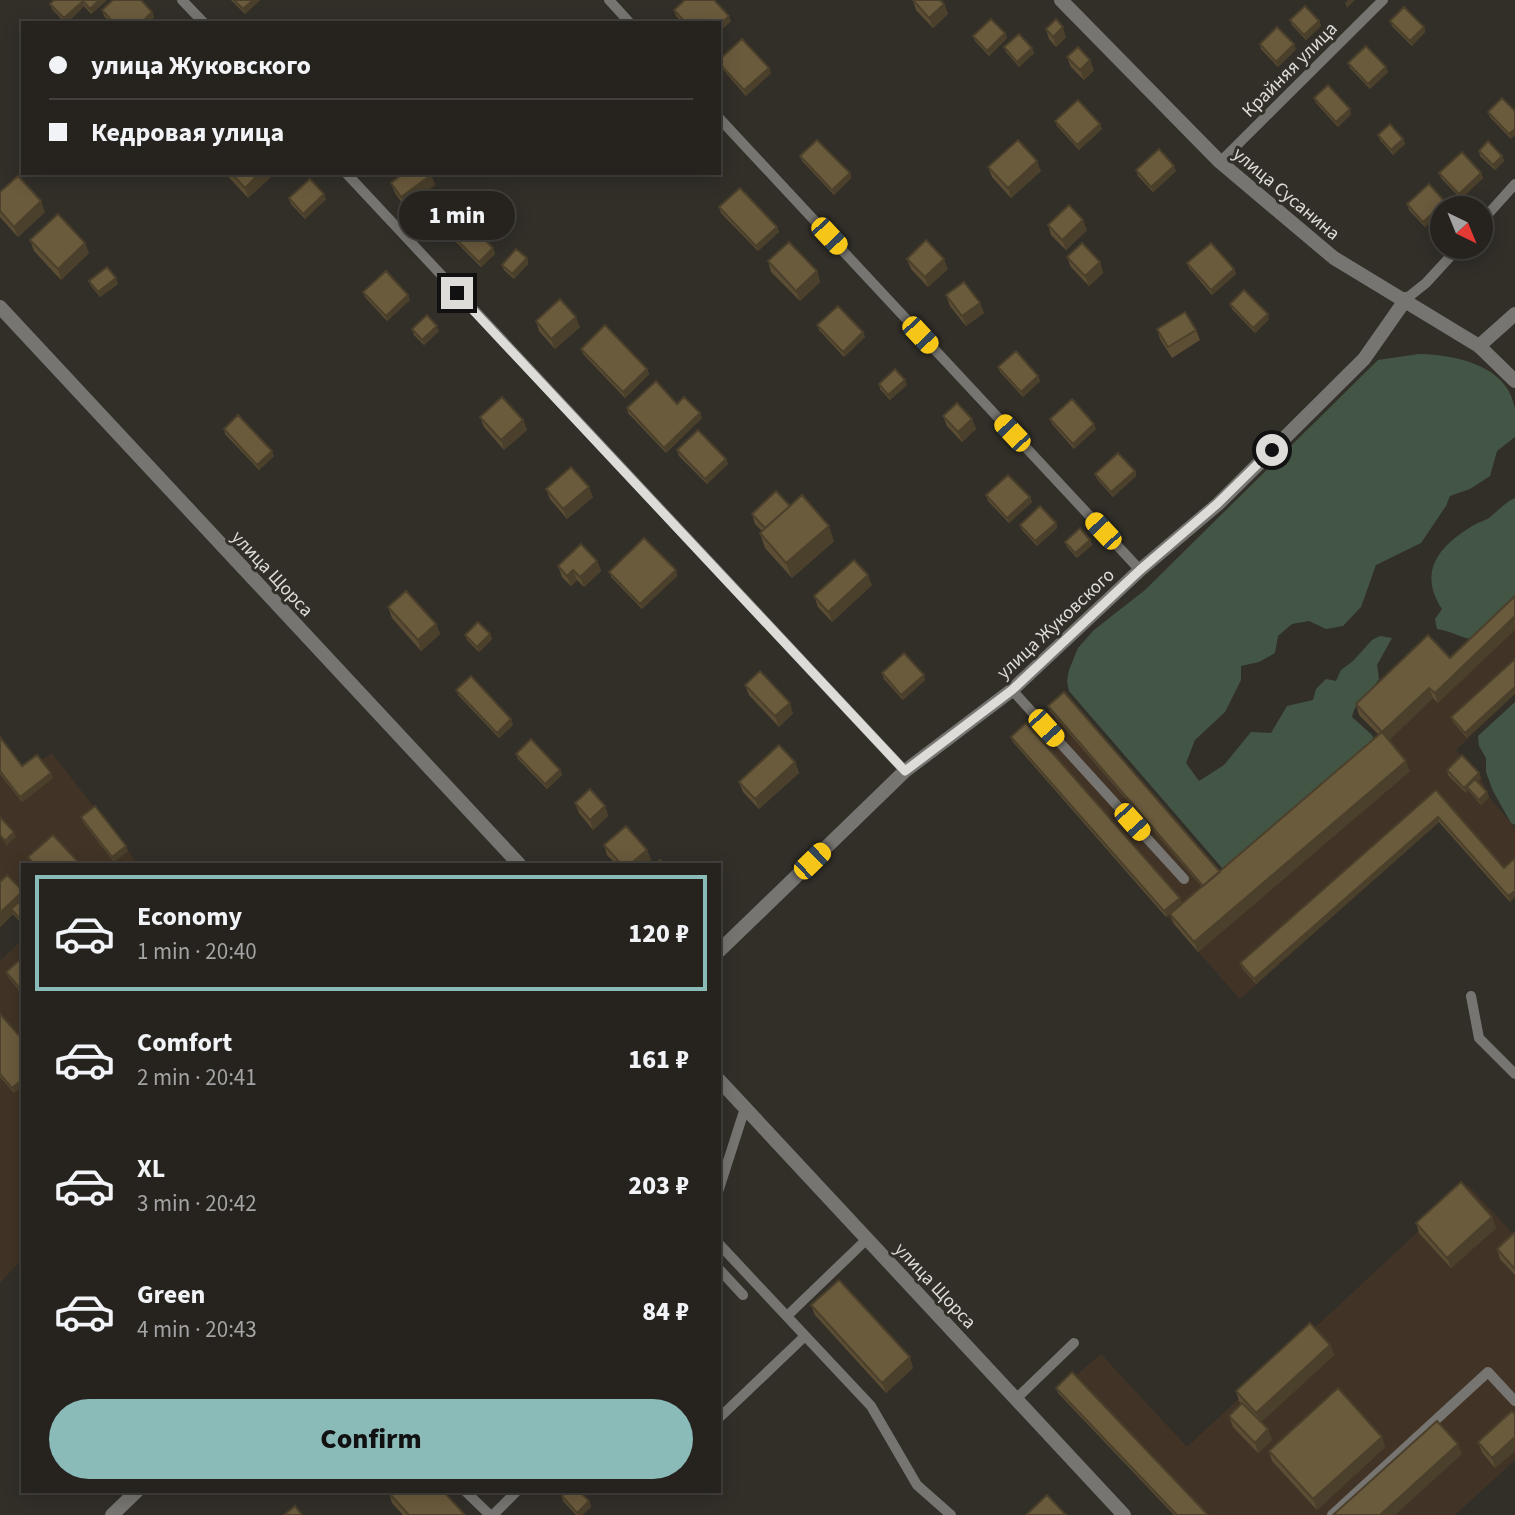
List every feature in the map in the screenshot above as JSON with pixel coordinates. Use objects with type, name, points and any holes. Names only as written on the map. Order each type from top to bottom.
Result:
[{"type":"street","name":"улица Сусанина","points":[[1069,3],[1220,162],[1335,258],[1479,346],[1515,381]]},
{"type":"street","name":"улица Жуковского","points":[[721,949],[905,771],[1012,690],[1140,570],[1217,504],[1364,359],[1406,299]]},
{"type":"street","name":"улица Щорса","points":[[0,307],[518,863]]},
{"type":"street","points":[[1479,346],[1515,314]]},
{"type":"street","name":"улица Щорса","points":[[721,1082],[1124,1515]]},
{"type":"street","points":[[112,1515],[135,1493]]},
{"type":"lane","points":[[183,0],[202,21]]},
{"type":"lane","points":[[609,0],[628,21]]},
{"type":"lane","name":"Крайняя улица","points":[[1220,162],[1383,0]]},
{"type":"lane","points":[[721,120],[1140,570]]},
{"type":"lane","points":[[347,175],[905,771]]},
{"type":"lane","points":[[1493,209],[1515,184]]},
{"type":"lane","name":"улица Жуковского","points":[[1406,299],[1426,283],[1448,259]]},
{"type":"lane","points":[[1012,690],[1184,878]]},
{"type":"lane","points":[[1471,996],[1479,1038],[1515,1074]]},
{"type":"lane","points":[[721,1183],[745,1108]]},
{"type":"lane","points":[[787,1316],[867,1240]]},
{"type":"lane","points":[[721,1246],[871,1406],[917,1485],[951,1515]]},
{"type":"lane","points":[[721,1271],[743,1296]]},
{"type":"lane","points":[[721,1416],[806,1336]]},
{"type":"lane","points":[[1016,1399],[1074,1343]]},
{"type":"lane","points":[[1332,1515],[1488,1372],[1515,1401]]},
{"type":"lane","points":[[468,1493],[491,1515],[515,1493]]},
{"type":"shaded area","points":[[1515,609],[1515,694],[1456,750],[1481,778],[1489,797],[1515,828],[1515,897],[1510,902],[1439,822],[1240,999],[1013,742],[1066,697],[1225,880],[1386,742],[1359,715],[1432,645],[1454,668]]},
{"type":"shaded area","points":[[0,740],[24,771],[52,753],[135,860],[132,863],[21,863],[21,923],[13,914],[0,927]]},
{"type":"shaded area","points":[[21,941],[21,1260],[0,1283],[0,961]]},
{"type":"shaded area","points":[[1468,1185],[1515,1236],[1515,1460],[1455,1515],[1174,1515],[1074,1377],[1101,1354],[1187,1447]]},
{"type":"green space","points":[[1419,354],[1464,360],[1478,365],[1502,382],[1515,409],[1515,437],[1497,451],[1490,476],[1470,489],[1450,496],[1421,543],[1376,565],[1361,607],[1343,626],[1326,629],[1309,621],[1292,624],[1278,636],[1275,653],[1259,662],[1241,666],[1241,680],[1225,712],[1195,740],[1186,763],[1199,781],[1224,765],[1251,732],[1271,733],[1287,706],[1313,700],[1316,689],[1326,679],[1336,681],[1341,670],[1372,640],[1380,636],[1392,638],[1377,665],[1379,679],[1360,700],[1352,717],[1372,735],[1376,745],[1235,866],[1223,869],[1069,691],[1069,670],[1078,648],[1094,630],[1145,590],[1378,360]]},
{"type":"green space","points":[[1515,498],[1515,602],[1475,640],[1437,629],[1435,619],[1442,609],[1432,583],[1436,560],[1451,541],[1489,518]]},
{"type":"green space","points":[[1515,702],[1515,825],[1511,823],[1493,791],[1478,736]]},
{"type":"building","points":[[54,0],[99,0],[90,9],[83,1],[64,18],[50,4]]},
{"type":"building","points":[[113,0],[141,0],[152,12],[143,21],[112,21],[102,10]]},
{"type":"building","points":[[234,0],[253,0],[243,9]]},
{"type":"building","points":[[685,0],[714,0],[729,16],[721,23],[721,21],[684,21],[674,10]]},
{"type":"building","points":[[913,0],[940,0],[944,4],[929,18]]},
{"type":"building","points":[[1305,6],[1319,21],[1304,35],[1290,20]]},
{"type":"building","points":[[1404,7],[1424,27],[1410,41],[1390,21]]},
{"type":"building","points":[[991,19],[1005,33],[987,51],[973,36]]},
{"type":"building","points":[[1056,19],[1063,27],[1053,37],[1046,29]]},
{"type":"building","points":[[1277,27],[1294,44],[1276,62],[1260,44]]},
{"type":"building","points":[[1019,34],[1032,48],[1017,62],[1004,47]]},
{"type":"building","points":[[742,39],[769,68],[744,90],[721,65],[721,58]]},
{"type":"building","points":[[1366,46],[1386,67],[1368,84],[1348,63]]},
{"type":"building","points":[[1078,47],[1090,60],[1080,70],[1067,57]]},
{"type":"building","points":[[1328,85],[1350,109],[1336,122],[1314,98]]},
{"type":"building","points":[[1502,98],[1515,111],[1515,129],[1509,134],[1488,112]]},
{"type":"building","points":[[1078,100],[1100,124],[1077,145],[1055,121]]},
{"type":"building","points":[[1390,124],[1403,139],[1391,150],[1378,135]]},
{"type":"building","points":[[817,140],[850,173],[832,190],[800,156]]},
{"type":"building","points":[[1018,140],[1037,161],[1008,188],[988,167]]},
{"type":"building","points":[[1488,141],[1502,156],[1493,165],[1479,151]]},
{"type":"building","points":[[1159,149],[1174,166],[1151,187],[1136,170]]},
{"type":"building","points":[[1462,152],[1481,173],[1459,194],[1439,173]]},
{"type":"building","points":[[233,175],[258,175],[245,188]]},
{"type":"building","points":[[401,175],[431,175],[401,197],[391,183]]},
{"type":"building","points":[[18,176],[41,201],[14,227],[0,211],[0,192]]},
{"type":"building","points":[[310,179],[324,194],[303,214],[289,198]]},
{"type":"building","points":[[1429,184],[1440,196],[1430,196],[1430,216],[1423,222],[1407,204]]},
{"type":"building","points":[[740,188],[777,227],[756,246],[719,207]]},
{"type":"building","points":[[1069,205],[1083,220],[1062,240],[1048,225]]},
{"type":"building","points":[[58,214],[85,243],[58,269],[30,240]]},
{"type":"building","points":[[465,220],[493,248],[479,262],[451,234]]},
{"type":"building","points":[[926,240],[944,259],[925,277],[907,259]]},
{"type":"building","points":[[789,242],[817,271],[796,291],[768,261]]},
{"type":"building","points":[[1082,243],[1100,262],[1085,276],[1067,257]]},
{"type":"building","points":[[1211,243],[1234,269],[1211,290],[1187,263]]},
{"type":"building","points":[[516,249],[527,258],[512,274],[502,265]]},
{"type":"building","points":[[107,267],[116,278],[98,292],[89,281]]},
{"type":"building","points":[[386,271],[408,295],[386,316],[363,292]]},
{"type":"building","points":[[964,282],[980,303],[962,316],[946,295]]},
{"type":"building","points":[[1244,290],[1268,314],[1253,328],[1230,304]]},
{"type":"building","points":[[560,299],[576,317],[551,339],[536,321]]},
{"type":"building","points":[[838,306],[863,332],[843,352],[817,325]]},
{"type":"building","points":[[1185,312],[1196,330],[1168,347],[1157,329]]},
{"type":"building","points":[[427,315],[437,326],[422,340],[412,329]]},
{"type":"building","points":[[605,325],[647,369],[623,392],[581,349]]},
{"type":"building","points":[[1016,351],[1038,376],[1021,392],[998,367]]},
{"type":"building","points":[[895,369],[905,380],[888,395],[879,384]]},
{"type":"building","points":[[656,381],[677,404],[684,397],[700,413],[664,448],[627,408]]},
{"type":"building","points":[[502,397],[523,420],[501,440],[480,417]]},
{"type":"building","points":[[1072,399],[1094,424],[1073,444],[1050,419]]},
{"type":"building","points":[[957,403],[972,419],[958,432],[943,416]]},
{"type":"building","points":[[238,415],[272,451],[257,465],[224,429]]},
{"type":"building","points":[[698,430],[726,459],[705,479],[677,450]]},
{"type":"building","points":[[1118,453],[1135,471],[1111,492],[1095,474]]},
{"type":"building","points":[[571,467],[589,487],[563,509],[546,489]]},
{"type":"building","points":[[1008,475],[1030,497],[1007,518],[986,495]]},
{"type":"building","points":[[776,491],[790,506],[765,528],[752,514]]},
{"type":"building","points":[[802,495],[829,526],[786,563],[760,533]]},
{"type":"building","points":[[1040,506],[1056,523],[1035,541],[1020,525]]},
{"type":"building","points":[[1080,528],[1090,540],[1075,553],[1065,542]]},
{"type":"building","points":[[644,538],[676,570],[640,604],[609,572]]},
{"type":"building","points":[[581,544],[597,561],[580,577],[573,570],[567,576],[558,566]]},
{"type":"building","points":[[854,560],[868,575],[828,612],[814,596]]},
{"type":"building","points":[[406,591],[436,624],[418,640],[388,607]]},
{"type":"building","points":[[1515,596],[1515,616],[1435,693],[1429,688],[1382,732],[1356,704],[1428,635],[1450,658]]},
{"type":"building","points":[[478,622],[490,634],[477,647],[465,635]]},
{"type":"building","points":[[904,653],[924,675],[901,695],[882,673]]},
{"type":"building","points":[[1515,659],[1515,687],[1465,733],[1451,717]]},
{"type":"building","points":[[760,671],[790,703],[775,716],[745,685]]},
{"type":"building","points":[[471,676],[511,719],[497,733],[456,690]]},
{"type":"building","points":[[1064,692],[1220,872],[1203,886],[1048,706]]},
{"type":"building","points":[[1026,723],[1180,898],[1164,911],[1011,737]]},
{"type":"building","points":[[1382,732],[1406,761],[1194,942],[1170,914]]},
{"type":"building","points":[[0,737],[22,766],[37,755],[51,773],[20,797],[0,771]]},
{"type":"building","points":[[531,739],[560,770],[545,784],[516,754]]},
{"type":"building","points":[[779,745],[795,762],[755,799],[739,782]]},
{"type":"building","points":[[1462,755],[1479,773],[1464,788],[1447,770]]},
{"type":"building","points":[[1475,779],[1487,792],[1479,800],[1467,787]]},
{"type":"building","points":[[590,789],[605,806],[590,820],[575,803]]},
{"type":"building","points":[[1436,790],[1504,868],[1515,858],[1515,891],[1508,896],[1438,817],[1254,979],[1240,963]]},
{"type":"building","points":[[95,806],[126,846],[112,857],[81,817]]},
{"type":"building","points":[[0,817],[14,832],[5,841],[0,835]]},
{"type":"building","points":[[626,826],[647,850],[631,863],[620,863],[604,845]]},
{"type":"building","points":[[53,835],[79,863],[33,863],[28,857]]},
{"type":"building","points":[[7,875],[21,889],[21,893],[0,913],[0,882]]},
{"type":"building","points":[[21,900],[21,920],[11,909]]},
{"type":"building","points":[[21,959],[21,990],[6,972]]},
{"type":"building","points":[[0,1014],[21,1038],[21,1081],[12,1088],[0,1074]]},
{"type":"building","points":[[1461,1182],[1492,1217],[1447,1258],[1416,1223]]},
{"type":"building","points":[[1515,1232],[1515,1269],[1497,1249]]},
{"type":"building","points":[[839,1280],[910,1357],[882,1383],[811,1305]]},
{"type":"building","points":[[1310,1323],[1330,1345],[1256,1413],[1236,1391]]},
{"type":"building","points":[[1072,1372],[1208,1515],[1177,1515],[1056,1388]]},
{"type":"building","points":[[1338,1388],[1382,1437],[1313,1499],[1269,1451]]},
{"type":"building","points":[[1242,1403],[1268,1429],[1255,1443],[1229,1416]]},
{"type":"building","points":[[1512,1411],[1515,1414],[1515,1437],[1492,1458],[1478,1442]]},
{"type":"building","points":[[1437,1421],[1458,1444],[1380,1515],[1333,1515]]},
{"type":"building","points":[[389,1493],[445,1493],[465,1515],[409,1515]]},
{"type":"building","points":[[565,1493],[581,1493],[589,1501],[577,1513],[562,1496]]},
{"type":"building","points":[[1047,1495],[1066,1515],[1026,1515]]},
{"type":"building","points":[[295,1506],[302,1515],[284,1515]]},
{"type":"route","points":[[457,293],[905,771],[1012,690],[1140,570],[1217,504],[1272,450]]}]
